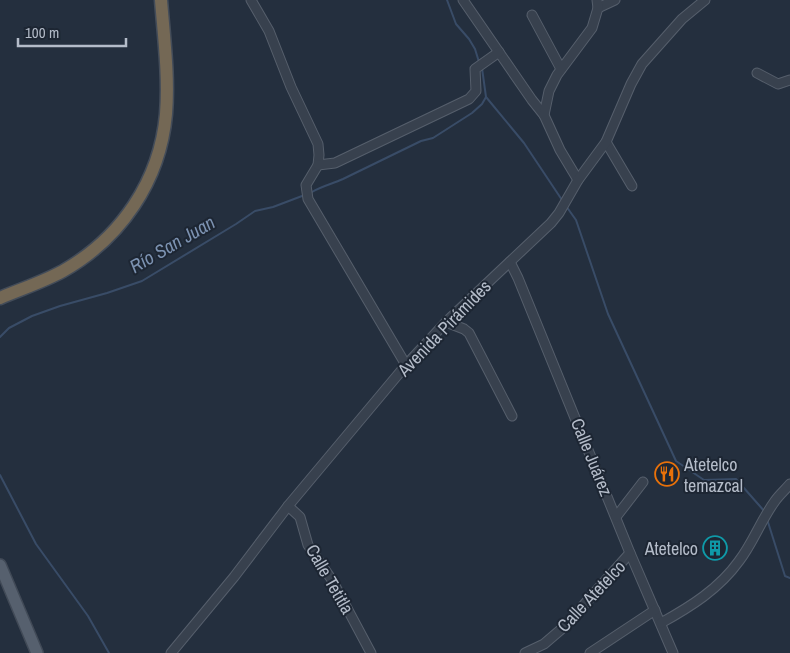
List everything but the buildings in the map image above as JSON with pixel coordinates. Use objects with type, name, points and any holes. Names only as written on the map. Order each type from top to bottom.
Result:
[{"type":"highway","points":[[0,298],[48,279],[83,258],[115,230],[138,200],[155,163],[162,140],[166,116],[161,0]]},
{"type":"main road","points":[[0,565],[37,653]]},
{"type":"street","points":[[251,0],[269,31],[291,87],[318,144],[320,155],[318,165],[306,186],[308,199],[406,365]]},
{"type":"street","points":[[463,0],[544,115],[560,150],[578,180]]},
{"type":"street","points":[[544,115],[549,91],[561,69],[592,28],[598,4],[615,0]]},
{"type":"street","name":"Avenida Pirámides","points":[[171,653],[228,584],[288,506],[406,365],[446,322],[559,214],[578,180],[606,142],[631,84],[642,64],[682,19],[705,0]]},
{"type":"street","points":[[532,15],[561,69]]},
{"type":"street","points":[[318,165],[335,163],[469,99],[476,91],[475,69],[499,52]]},
{"type":"street","points":[[757,72],[778,84],[790,80]]},
{"type":"street","points":[[606,142],[632,186]]},
{"type":"street","name":"Calle Juárez","points":[[510,262],[673,653]]},
{"type":"street","points":[[446,322],[469,333],[512,416]]},
{"type":"street","points":[[616,517],[643,482]]},
{"type":"street","points":[[661,623],[686,609],[726,578],[748,549],[774,502],[790,484]]},
{"type":"street","name":"Calle Tetitla","points":[[288,506],[300,517],[308,545],[332,580],[371,653]]},
{"type":"street","name":"Calle Atetelco","points":[[525,653],[544,644],[565,626],[630,553]]},
{"type":"street","points":[[594,652],[655,610]]},
{"type":"waterway","name":"Río San Juan","points":[[447,0],[456,24],[469,39],[475,49],[479,62]]},
{"type":"waterway","name":"Río San Juan","points":[[312,192],[421,141],[433,138],[472,113],[482,104],[486,97],[482,68]]},
{"type":"waterway","points":[[486,97],[524,143],[562,200]]},
{"type":"waterway","name":"Río San Juan","points":[[0,337],[9,328],[32,316],[142,281],[255,211],[273,207],[302,196]]},
{"type":"waterway","points":[[566,206],[576,220],[608,314],[676,461],[704,480],[736,479],[765,512]]},
{"type":"waterway","name":"Río San Juan","points":[[0,475],[36,544],[88,616],[109,653]]},
{"type":"waterway","points":[[767,519],[785,576],[790,578]]},
{"type":"place","name":"Atetelco temazcal","points":[[667,474]]},
{"type":"place","name":"Atetelco","points":[[715,548]]}]
